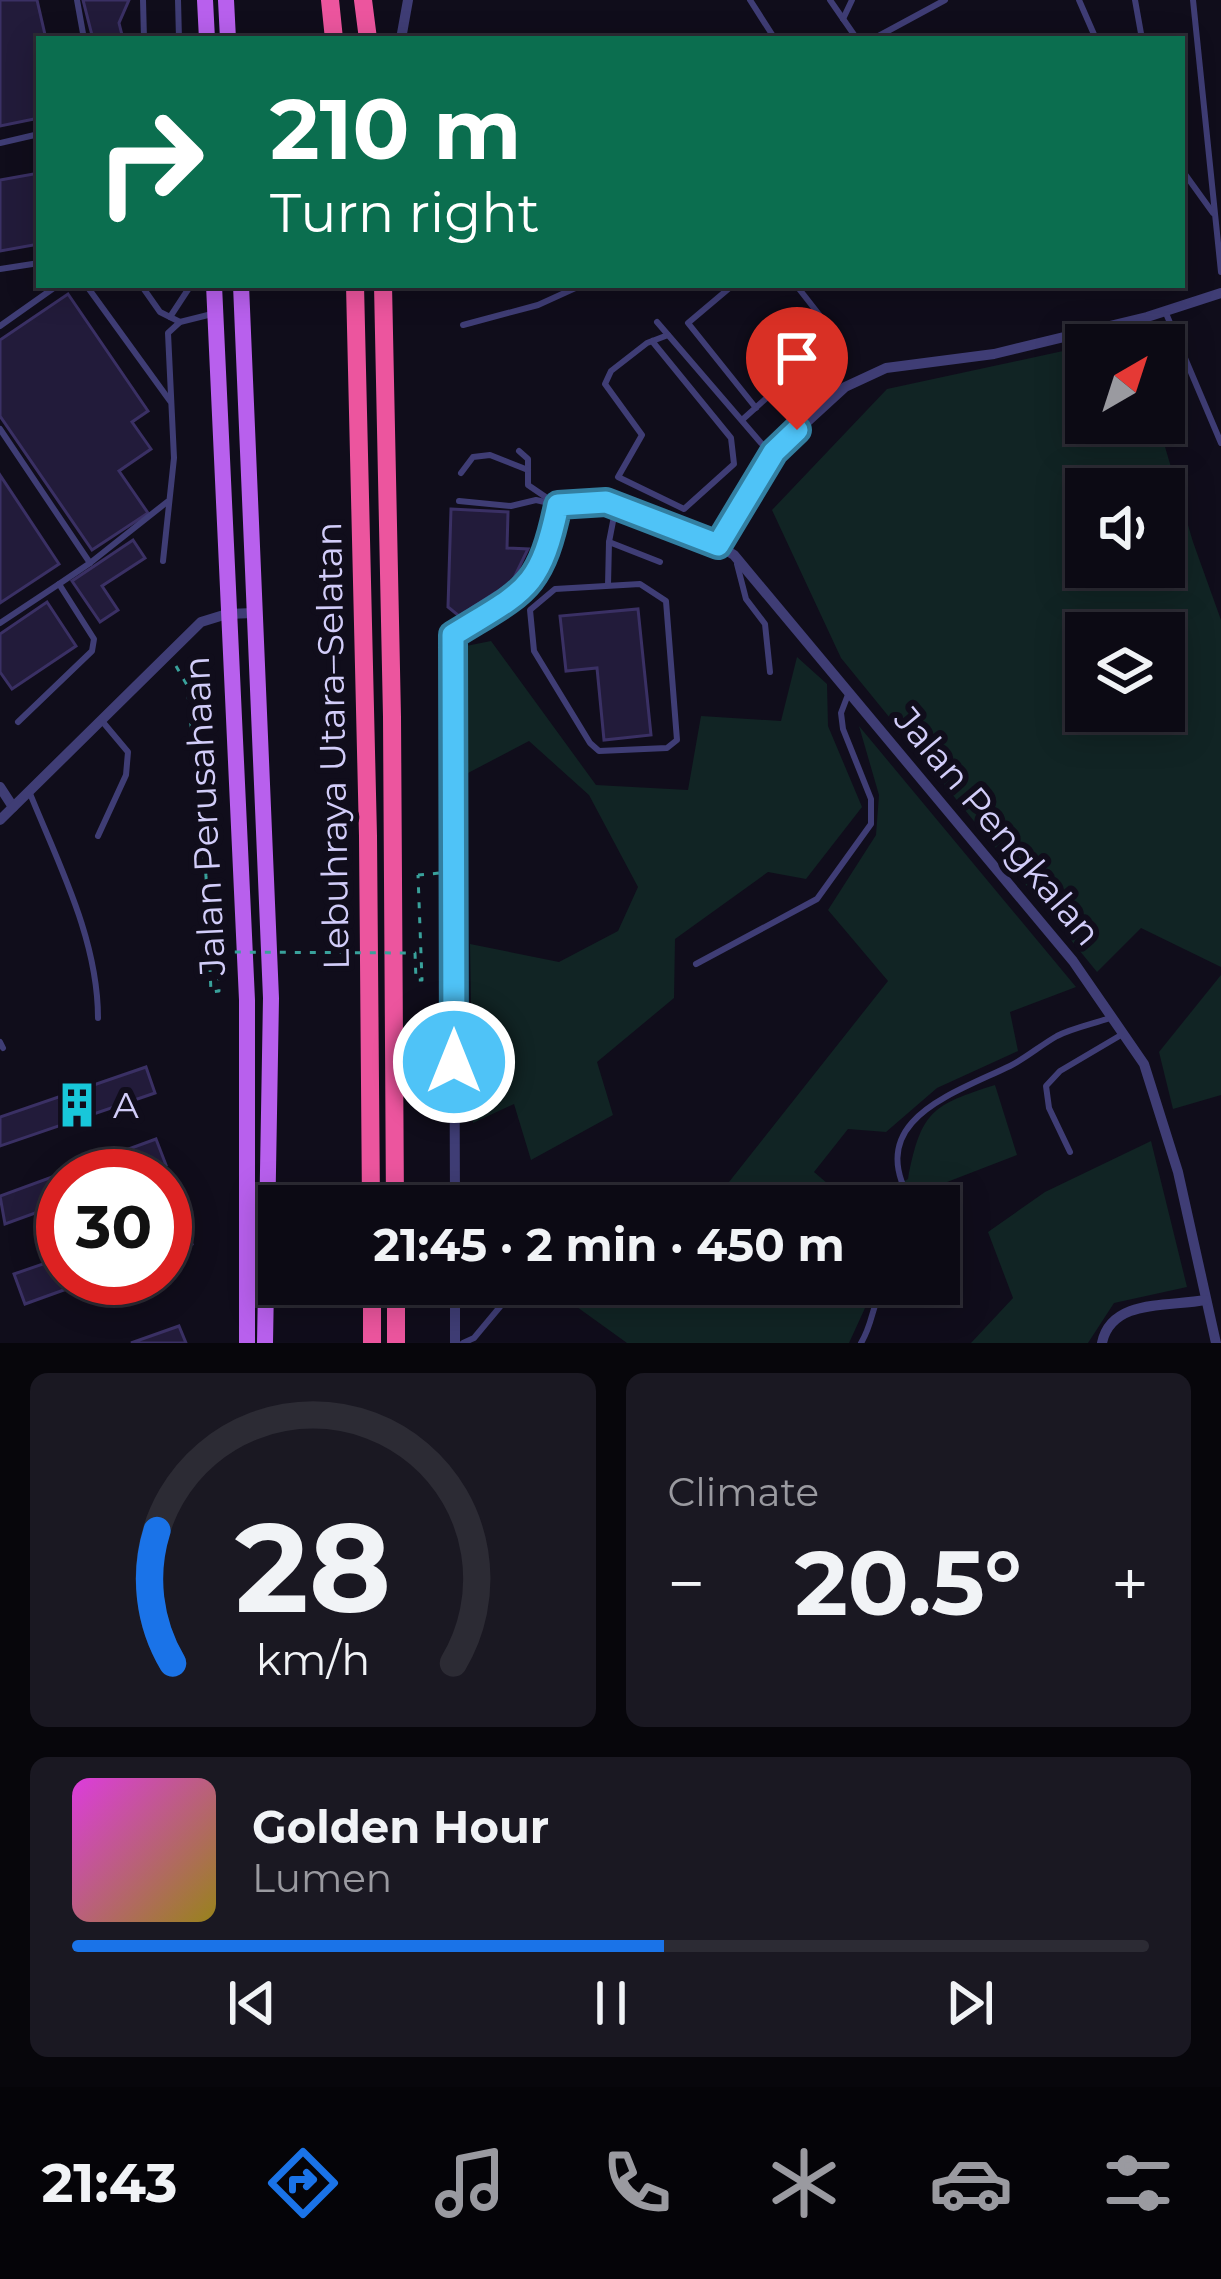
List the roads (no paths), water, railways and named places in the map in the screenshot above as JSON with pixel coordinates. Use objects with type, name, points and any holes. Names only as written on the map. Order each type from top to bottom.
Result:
[{"type":"highway","points":[[330,0],[334,36]]},
{"type":"highway","points":[[363,0],[368,36]]},
{"type":"highway","name":"Lebuhraya Utara–Selatan","points":[[355,288],[371,1185]]},
{"type":"highway","name":"Lebuhraya Utara–Selatan","points":[[383,288],[395,1185]]},
{"type":"highway","points":[[371,1305],[372,1343]]},
{"type":"highway","points":[[396,1305],[396,1343]]},
{"type":"main road","points":[[206,0],[206,36]]},
{"type":"main road","points":[[226,0],[228,36]]},
{"type":"main road","name":"Jalan Perusahaan","points":[[214,288],[247,1000],[247,1343]]},
{"type":"main road","name":"Jalan Perusahaan","points":[[241,288],[271,998],[265,1343]]},
{"type":"street","points":[[402,36],[408,0]]},
{"type":"street","points":[[718,545],[774,452],[844,387],[886,368],[994,353],[1221,293]]},
{"type":"street","points":[[455,1185],[453,635],[500,608],[530,583],[547,557],[558,505]]},
{"type":"street","name":"Jalan Pengkalan","points":[[558,505],[616,506],[734,555],[1073,961],[1144,1064],[1162,1111],[1216,1343]]},
{"type":"street","points":[[0,820],[202,622],[227,614],[254,613]]},
{"type":"street","points":[[0,788],[14,807]]},
{"type":"street","points":[[1102,1343],[1124,1312],[1204,1300]]},
{"type":"street","points":[[456,1305],[459,1343]]},
{"type":"lane","points":[[76,0],[83,36]]},
{"type":"lane","points":[[142,0],[144,36]]},
{"type":"lane","points":[[178,0],[179,36]]},
{"type":"lane","points":[[750,0],[773,36]]},
{"type":"lane","points":[[830,0],[854,36]]},
{"type":"lane","points":[[844,20],[852,0]]},
{"type":"lane","points":[[922,0],[927,10]]},
{"type":"lane","points":[[879,36],[945,0]]},
{"type":"lane","points":[[1079,0],[1095,36]]},
{"type":"lane","points":[[1135,0],[1141,36]]},
{"type":"lane","points":[[1192,0],[1221,272]]},
{"type":"lane","points":[[0,143],[36,135]]},
{"type":"lane","points":[[1185,174],[1215,216]]},
{"type":"lane","points":[[0,269],[36,263]]},
{"type":"lane","points":[[0,326],[54,288]]},
{"type":"lane","points":[[88,288],[172,404]]},
{"type":"lane","points":[[144,288],[160,312],[180,322]]},
{"type":"lane","points":[[170,317],[188,288]]},
{"type":"lane","points":[[463,325],[538,305],[575,288]]},
{"type":"lane","points":[[729,288],[688,323],[756,408]]},
{"type":"lane","points":[[742,421],[828,343],[828,326],[798,288]]},
{"type":"lane","points":[[1165,310],[1221,443]]},
{"type":"lane","points":[[164,561],[174,458],[168,333],[180,322],[215,314]]},
{"type":"lane","points":[[657,322],[774,452]]},
{"type":"lane","points":[[652,341],[731,438],[734,448],[734,464],[684,509],[618,476],[642,435],[604,384],[611,371],[652,341],[668,334]]},
{"type":"lane","points":[[0,429],[90,563]]},
{"type":"lane","points":[[519,451],[528,459],[528,485],[558,505]]},
{"type":"lane","points":[[461,472],[473,457],[490,455],[528,470]]},
{"type":"lane","points":[[459,501],[511,506],[536,500],[558,505]]},
{"type":"lane","points":[[0,623],[90,563],[168,502]]},
{"type":"lane","points":[[608,585],[616,506]]},
{"type":"lane","points":[[609,542],[660,562]]},
{"type":"lane","points":[[734,555],[746,599],[765,623],[770,672]]},
{"type":"lane","points":[[18,722],[92,651],[94,639],[59,584]]},
{"type":"lane","points":[[640,584],[666,601],[677,728],[677,740],[667,748],[598,751],[534,651],[530,610],[554,589],[608,585],[640,584]]},
{"type":"lane","points":[[696,964],[818,899],[871,824],[871,799],[843,729],[841,712],[849,690]]},
{"type":"lane","points":[[98,836],[126,775],[128,752],[102,721]]},
{"type":"lane","points":[[29,791],[74,900],[98,986],[98,1018]]},
{"type":"lane","points":[[905,1185],[898,1170],[898,1148],[905,1129],[945,1094],[1013,1064],[1060,1035],[1113,1017]]},
{"type":"lane","points":[[1070,1152],[1048,1108],[1046,1087],[1060,1071],[1124,1033]]},
{"type":"lane","points":[[459,1343],[474,1338],[503,1305]]},
{"type":"lane","points":[[861,1343],[870,1328],[872,1305]]},
{"type":"place","name":"A","points":[[77,1105]]}]
